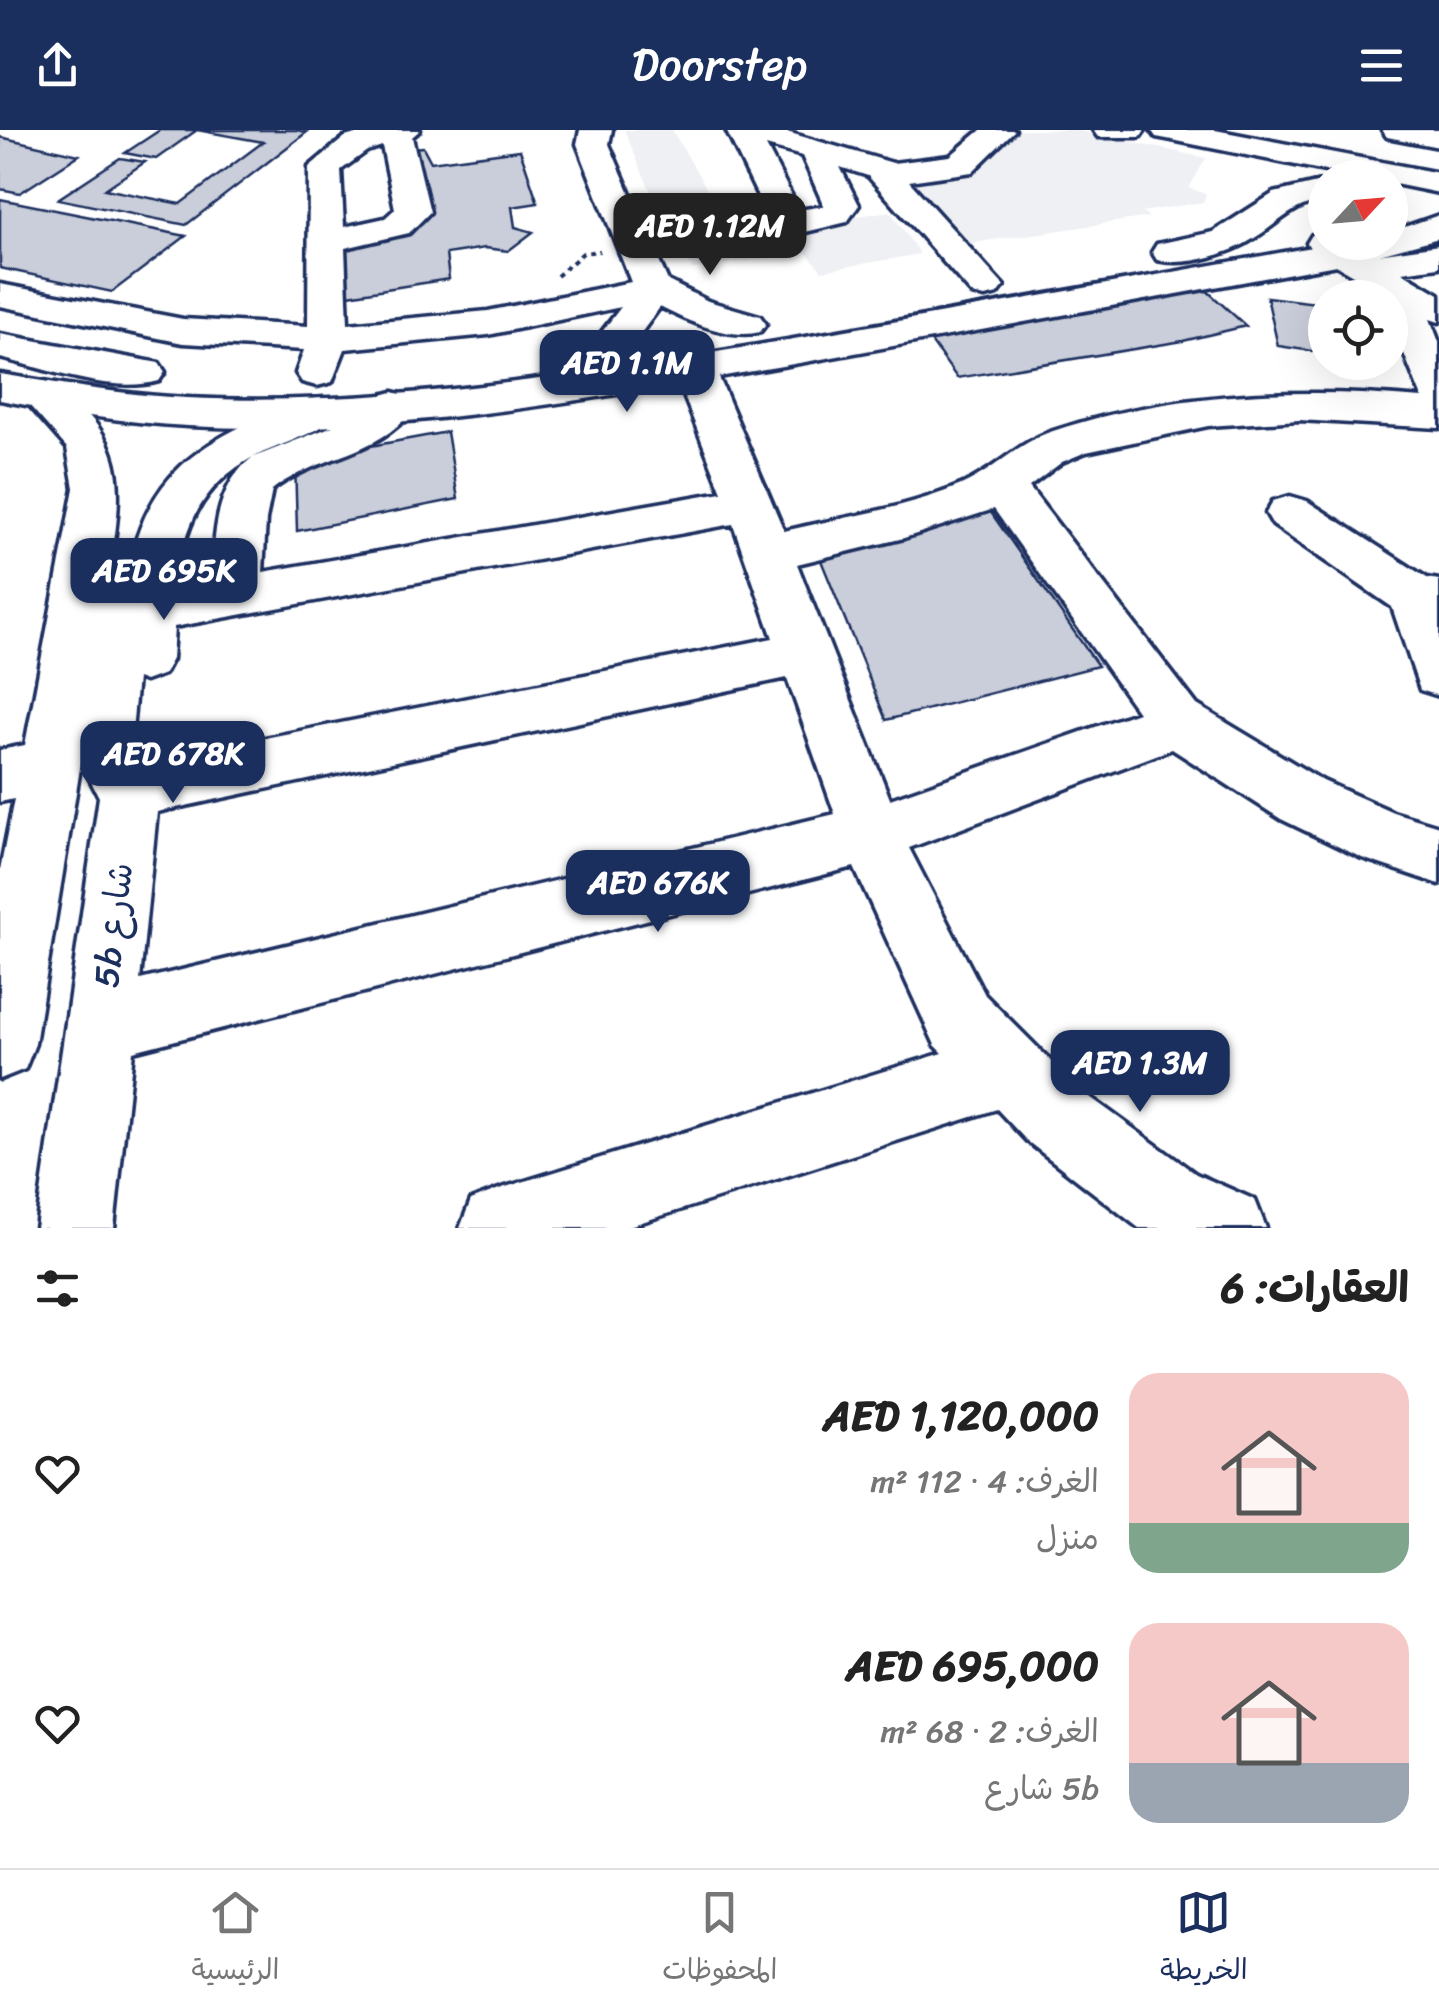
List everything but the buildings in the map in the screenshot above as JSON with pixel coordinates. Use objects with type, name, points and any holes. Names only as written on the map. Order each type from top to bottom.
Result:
[{"type":"street","points":[[596,130],[593,144],[652,288]]},
{"type":"street","points":[[744,130],[790,225]]},
{"type":"street","points":[[744,130],[869,164],[887,174],[985,286]]},
{"type":"street","points":[[887,174],[960,166],[999,130]]},
{"type":"street","points":[[1109,130],[1129,130]]},
{"type":"street","points":[[1166,130],[1439,183]]},
{"type":"street","points":[[1166,130],[1204,150],[1251,197],[1286,197],[1308,190]]},
{"type":"street","points":[[1320,130],[1439,152]]},
{"type":"street","points":[[1398,130],[1439,138]]},
{"type":"street","points":[[318,396],[328,336],[325,168],[356,144],[400,131],[413,212],[397,226],[327,240]]},
{"type":"street","points":[[636,246],[835,215],[842,205],[813,147]]},
{"type":"street","points":[[22,392],[185,412],[318,396],[440,372],[985,286],[1215,243],[1236,235],[1251,197]]},
{"type":"street","points":[[1408,238],[1439,226]]},
{"type":"street","points":[[1408,257],[1439,256]]},
{"type":"street","points":[[0,346],[101,368],[226,379],[393,406],[584,386],[1250,269],[1341,260]]},
{"type":"street","points":[[1352,260],[1439,392]]},
{"type":"street","points":[[1353,260],[1439,310]]},
{"type":"street","points":[[611,346],[632,322],[652,288]]},
{"type":"street","points":[[0,295],[208,334],[328,336],[417,331],[549,314],[652,288],[694,309],[746,324]]},
{"type":"street","points":[[78,312],[101,368]]},
{"type":"street","points":[[694,368],[759,528],[888,877],[960,1020],[1053,1115],[1168,1202],[1227,1228]]},
{"type":"street","points":[[0,1044],[25,771],[80,604],[98,473],[82,434],[22,392]]},
{"type":"street","name":"5b شارع","points":[[75,1228],[160,536],[187,486],[238,446],[318,396]]},
{"type":"street","points":[[236,596],[246,494],[255,480],[272,468],[366,432],[393,406]]},
{"type":"street","points":[[151,610],[959,504],[1002,485],[1057,445],[1212,410],[1291,406],[1439,414]]},
{"type":"street","points":[[1002,485],[1177,722],[1302,800],[1384,838],[1439,855]]},
{"type":"street","points":[[1290,513],[1427,598],[1439,674]]},
{"type":"street","points":[[80,604],[107,598],[123,606],[101,733],[108,765],[130,790],[806,653]]},
{"type":"street","points":[[101,1024],[874,833],[1177,722]]},
{"type":"street","points":[[499,1228],[1008,1070]]},
{"type":"path","points":[[549,314],[542,289],[583,253],[636,246]]},
{"type":"shaded area","points":[[624,130],[672,130],[734,235],[890,211],[920,254],[822,271],[806,252],[693,269],[677,252]]},
{"type":"shaded area","points":[[971,130],[1074,130],[1206,158],[1189,188],[1206,194],[1203,202],[1142,212],[1149,217],[965,244],[886,166],[944,161]]}]
